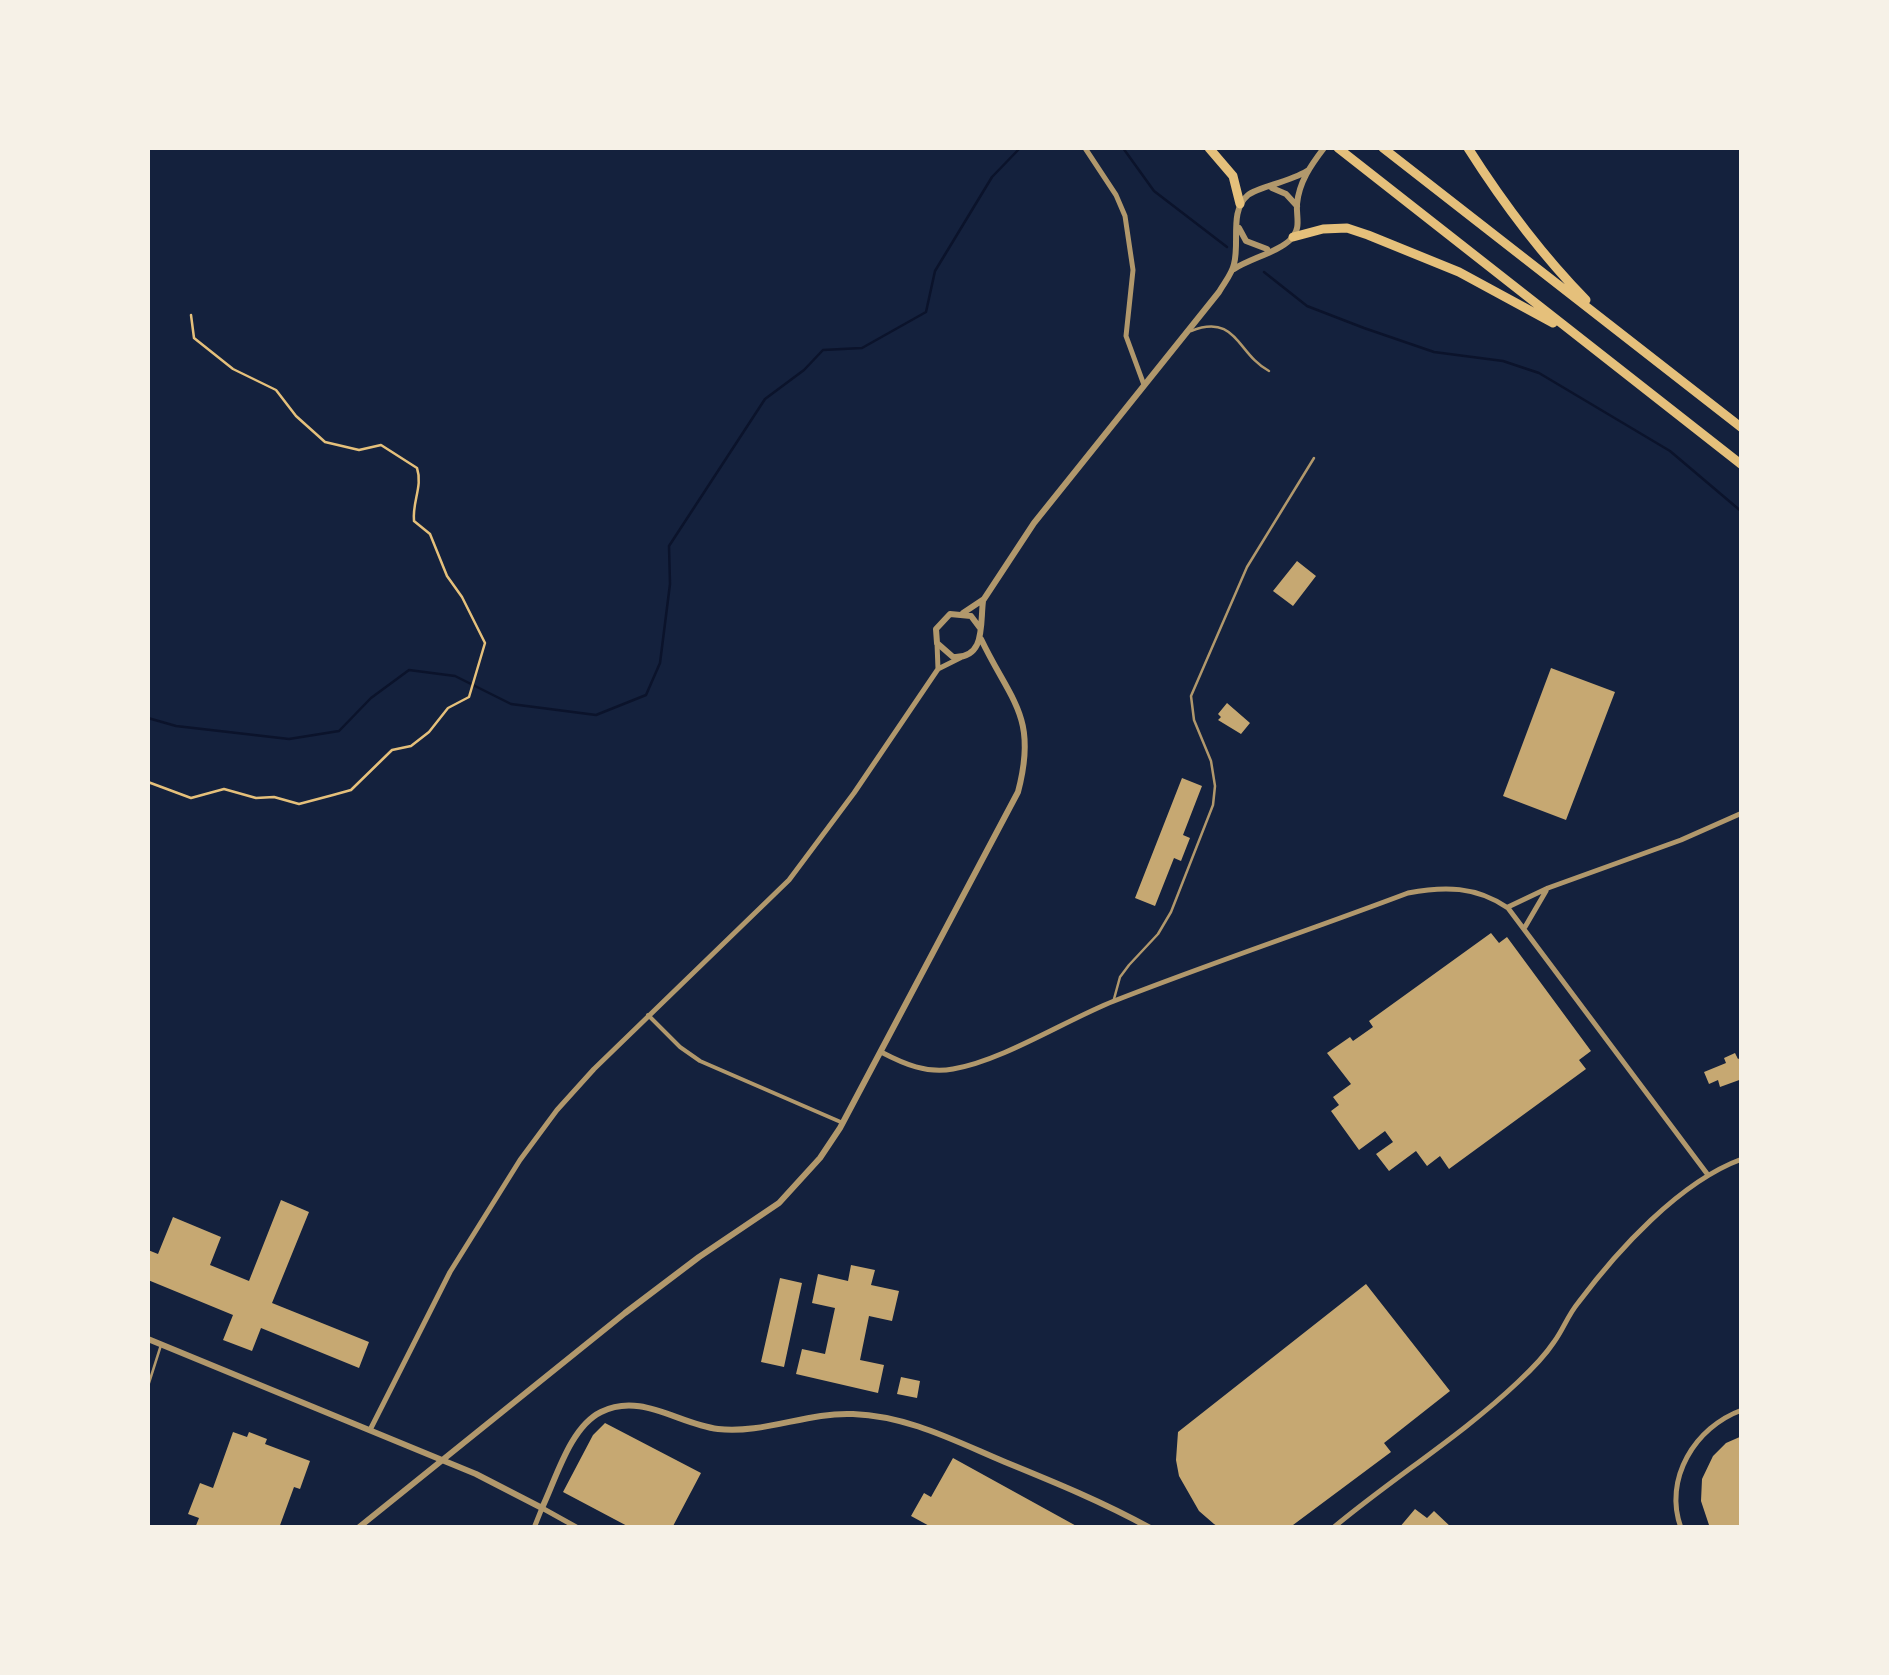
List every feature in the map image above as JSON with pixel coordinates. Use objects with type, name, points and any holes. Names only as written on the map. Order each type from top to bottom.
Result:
[{"type":"highway","points":[[1209,148],[1233,176],[1240,204]]},
{"type":"highway","points":[[1338,148],[1742,465]]},
{"type":"highway","points":[[1383,148],[1742,428]]},
{"type":"highway","points":[[1468,148],[1543,256],[1613,327]]},
{"type":"highway","points":[[1293,237],[1347,228],[1368,234],[1458,272],[1581,339]]},
{"type":"street","points":[[1085,148],[1125,216],[1134,270],[1126,336],[1144,384]]},
{"type":"street","points":[[1296,206],[1307,171],[1324,148]]},
{"type":"street","points":[[1234,269],[1240,204],[1253,191],[1271,188],[1307,171]]},
{"type":"street","points":[[938,668],[939,623],[984,599],[1034,523],[1234,269],[1293,237],[1299,217],[1296,206],[1286,194],[1271,188]]},
{"type":"street","points":[[1237,224],[1246,241],[1273,249]]},
{"type":"street","points":[[358,1528],[625,1313],[779,1203],[820,1158],[843,1123],[1018,792],[1026,746],[1022,715],[1012,691],[988,660],[980,639],[984,599]]},
{"type":"street","points":[[964,613],[980,628]]},
{"type":"street","points":[[370,1430],[486,1210],[557,1110],[648,1015],[789,880],[854,793],[938,668],[971,654],[980,639]]},
{"type":"street","points":[[937,643],[946,654],[960,658]]},
{"type":"street","points":[[971,654],[988,660]]},
{"type":"street","points":[[1508,908],[1548,888],[1693,836],[1742,813]]},
{"type":"street","points":[[881,1052],[936,1072],[958,1068],[989,1059],[1113,1002],[1408,893],[1453,888],[1475,892],[1508,908],[1525,927],[1708,1174]]},
{"type":"street","points":[[1525,927],[1548,888]]},
{"type":"street","points":[[648,1015],[700,1062],[843,1123]]},
{"type":"street","points":[[1333,1528],[1517,1383],[1554,1342],[1577,1304],[1606,1269],[1676,1198],[1708,1174],[1742,1159]]},
{"type":"street","points":[[148,1340],[476,1474],[578,1528]]},
{"type":"street","points":[[534,1528],[576,1438],[592,1417],[630,1404],[713,1428],[741,1430],[852,1414],[908,1422],[1150,1528]]},
{"type":"street","points":[[1680,1528],[1676,1494],[1690,1450],[1719,1420],[1742,1410]]},
{"type":"lane","points":[[1186,333],[1206,325],[1219,326],[1245,347],[1257,365],[1269,371]]},
{"type":"lane","points":[[1113,1002],[1128,964],[1158,934],[1170,912],[1212,805],[1215,786],[1211,761],[1194,720],[1191,696],[1247,567],[1314,458]]},
{"type":"lane","points":[[148,1386],[161,1346]]},
{"type":"path","points":[[148,782],[191,798],[224,789],[299,804],[351,790],[392,750],[411,746],[448,708],[469,697],[485,644],[462,597],[446,576],[430,534],[414,521],[420,479],[417,468],[381,444],[358,450],[325,442],[296,416],[276,390],[232,369],[194,338],[192,315]]},
{"type":"building","points":[[1297,561],[1316,576],[1293,606],[1273,591]]},
{"type":"building","points":[[1551,668],[1615,692],[1566,820],[1503,796]]},
{"type":"building","points":[[1227,703],[1250,723],[1241,734],[1218,720]]},
{"type":"building","points":[[1182,778],[1202,786],[1183,835],[1190,838],[1181,861],[1174,858],[1155,906],[1135,898]]},
{"type":"building","points":[[1491,933],[1499,943],[1507,937],[1591,1051],[1579,1060],[1586,1069],[1449,1169],[1440,1156],[1427,1166],[1416,1151],[1389,1171],[1376,1154],[1393,1142],[1385,1131],[1359,1150],[1331,1111],[1339,1105],[1333,1097],[1351,1084],[1327,1053],[1373,1027],[1369,1021]]},
{"type":"building","points":[[1735,1053],[1738,1059],[1742,1057],[1742,1079],[1720,1087],[1718,1080],[1709,1084],[1704,1072],[1726,1063],[1724,1058]]},
{"type":"building","points":[[281,1200],[309,1212],[272,1303],[369,1342],[359,1368],[261,1328],[252,1351],[223,1340],[233,1315],[148,1280],[148,1250],[158,1254],[173,1217],[221,1237],[210,1265],[249,1281]]},
{"type":"building","points":[[851,1265],[875,1270],[871,1285],[899,1291],[892,1321],[869,1316],[860,1360],[884,1365],[878,1393],[796,1374],[802,1349],[825,1354],[835,1308],[812,1303],[818,1274],[848,1281]]},
{"type":"building","points":[[780,1278],[802,1283],[784,1367],[761,1362]]},
{"type":"building","points":[[1366,1284],[1450,1391],[1384,1443],[1391,1452],[1289,1528],[1220,1528],[1199,1511],[1179,1476],[1178,1432]]},
{"type":"building","points":[[901,1377],[920,1381],[917,1398],[897,1394]]},
{"type":"building","points":[[605,1423],[701,1473],[672,1528],[631,1528],[563,1492],[593,1435]]},
{"type":"building","points":[[233,1432],[247,1437],[249,1432],[267,1439],[265,1444],[310,1461],[300,1489],[294,1487],[279,1528],[195,1528],[199,1518],[188,1514],[200,1483],[213,1488]]},
{"type":"building","points":[[1742,1436],[1742,1528],[1710,1528],[1701,1501],[1702,1479],[1713,1456],[1726,1443]]},
{"type":"building","points":[[953,1458],[1080,1528],[933,1528],[911,1516],[924,1493],[931,1497]]},
{"type":"building","points":[[1415,1509],[1427,1518],[1434,1511],[1452,1528],[1399,1528]]},
{"type":"waterway","points":[[148,718],[176,726],[289,739],[339,731],[371,698],[409,670],[455,676],[511,704],[596,715],[646,695],[660,663],[670,584],[669,546],[765,399],[804,370],[823,350],[862,348],[926,312],[935,271],[992,177],[1020,148]]},
{"type":"waterway","points":[[1123,148],[1154,191],[1227,247]]},
{"type":"waterway","points":[[1264,272],[1307,306],[1364,328],[1434,352],[1503,361],[1539,373],[1670,451],[1742,512]]}]
